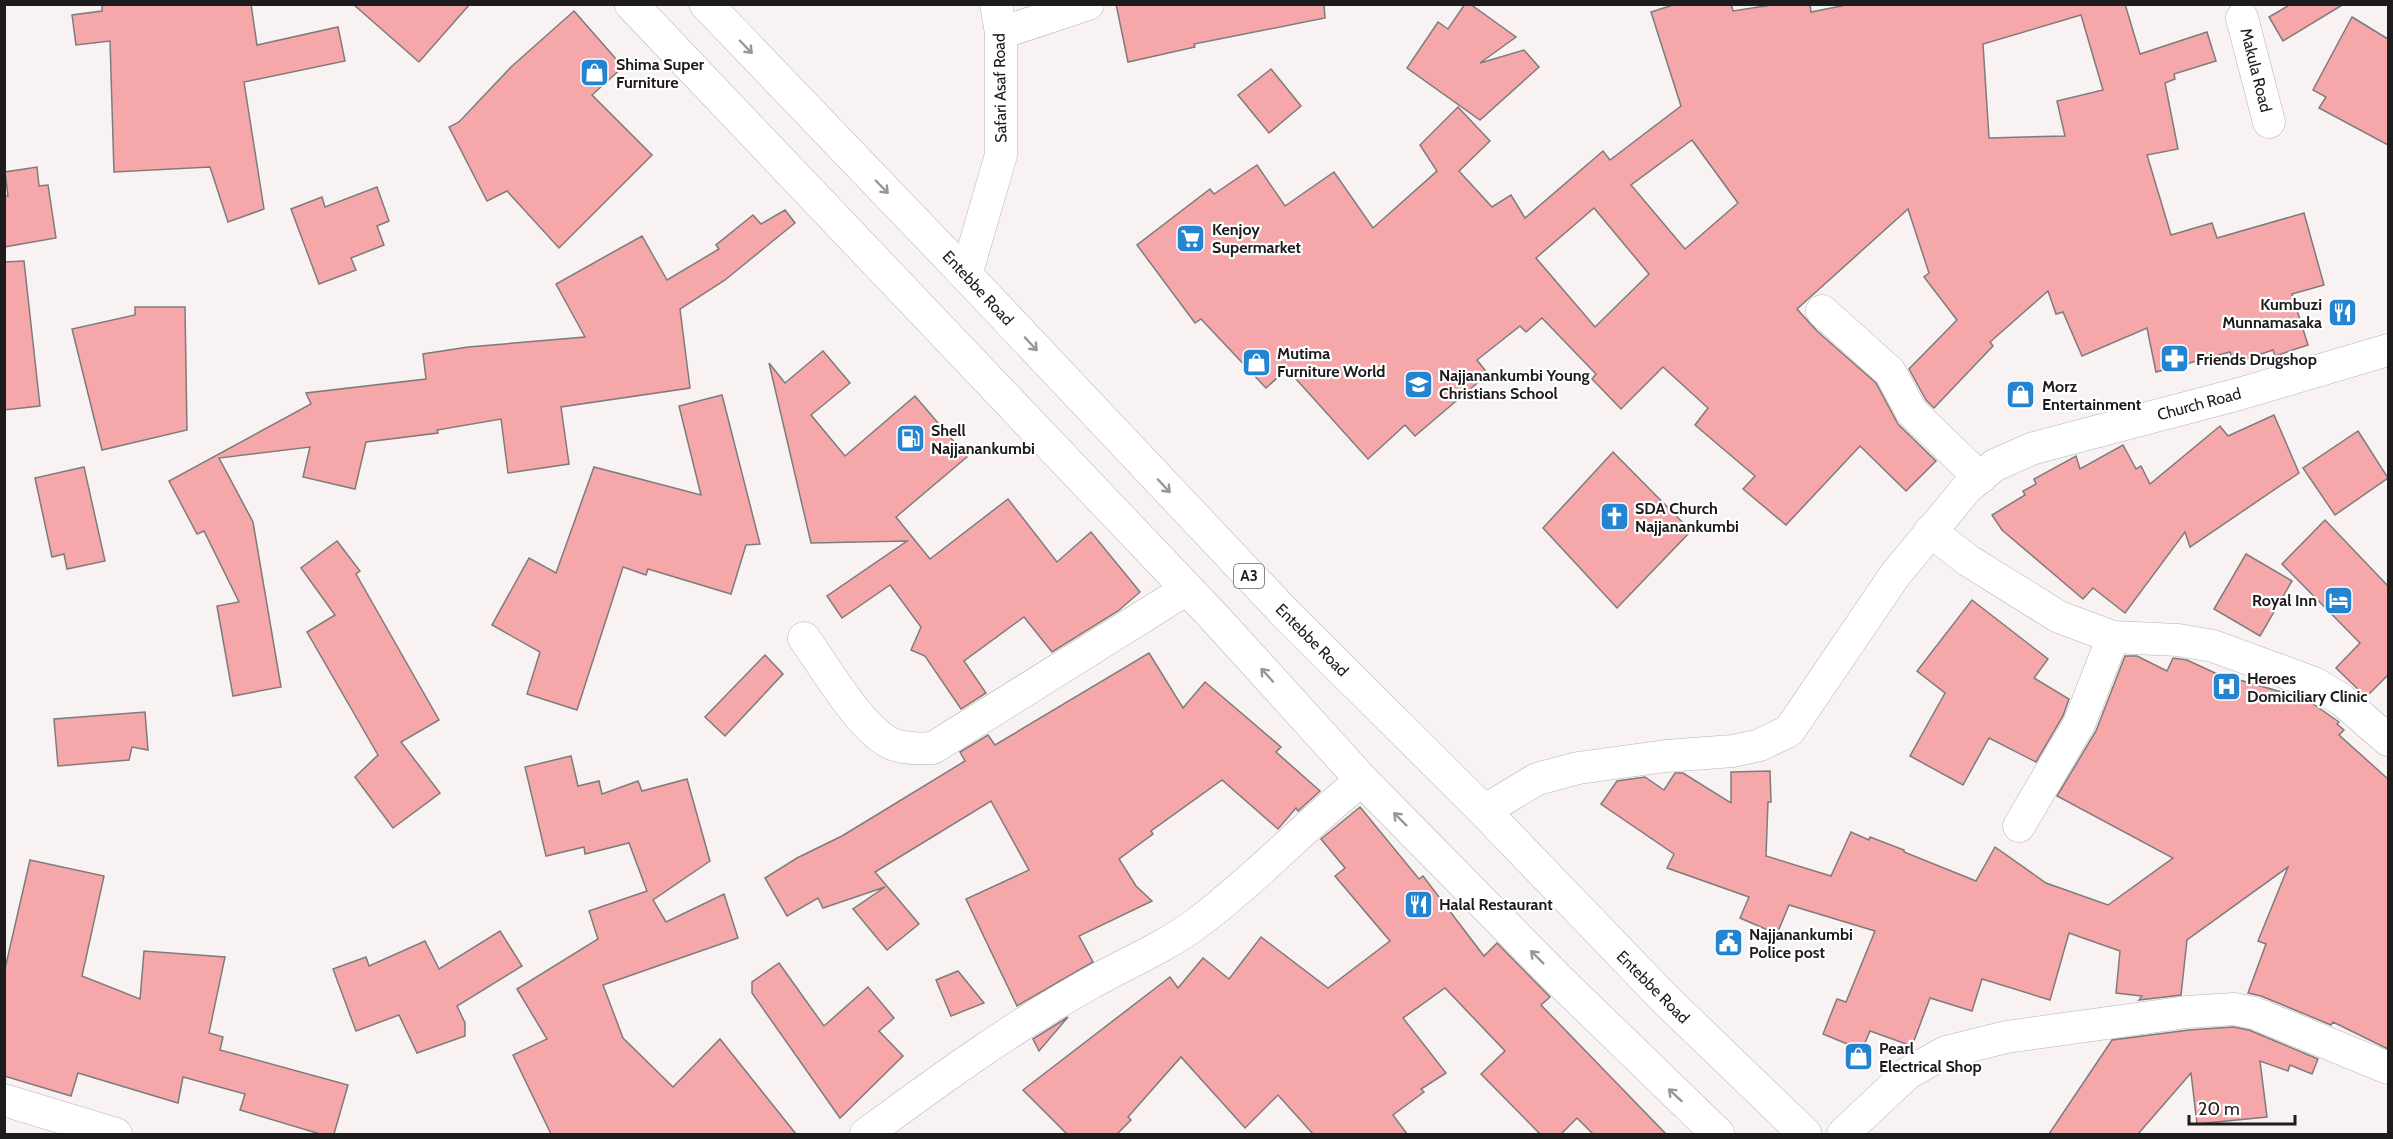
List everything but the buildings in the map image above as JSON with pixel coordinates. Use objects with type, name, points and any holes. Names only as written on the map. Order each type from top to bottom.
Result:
[{"type":"main road","points":[[632,4],[1187,589],[1362,780],[1577,998],[1718,1134]]},
{"type":"main road","name":"Entebbe Road","points":[[706,4],[1285,613],[1484,811],[1632,966],[1805,1134]]},
{"type":"street","points":[[998,19],[1088,4]]},
{"type":"street","name":"Makula Road","points":[[2248,9],[2269,122]]},
{"type":"street","name":"Safari Asaf Road","points":[[966,275],[1001,155],[998,19]]},
{"type":"street","points":[[1822,311],[1890,372],[1911,411],[1980,478]]},
{"type":"street","name":"Church Road","points":[[1484,811],[1537,779],[1578,768],[1666,756],[1733,751],[1760,745],[1789,731],[1895,575],[1967,488],[1995,465],[2034,448],[2239,394],[2388,350]]},
{"type":"street","points":[[1930,531],[1969,561],[2060,617],[2113,637],[2178,640],[2213,646],[2314,683],[2342,700],[2388,740]]},
{"type":"street","points":[[804,638],[873,733],[903,747],[933,748],[1187,589]]},
{"type":"street","points":[[2019,826],[2079,724],[2113,637]]},
{"type":"street","points":[[866,1134],[999,1040],[1089,984],[1154,951],[1196,924],[1236,891],[1322,812],[1362,780]]},
{"type":"street","points":[[1843,1134],[1908,1072],[1946,1052],[2006,1038],[2187,1012],[2234,1009],[2254,1013],[2388,1068]]},
{"type":"street","points":[[4,1100],[116,1134]]},
{"type":"place","name":"Shima Super Furniture","points":[[595,73]]},
{"type":"place","name":"Kenjoy Supermarket","points":[[1191,238]]},
{"type":"place","name":"Kumbuzi Munnamasaka","points":[[2343,313]]},
{"type":"place","name":"Friends Drugshop","points":[[2175,359]]},
{"type":"place","name":"Mutima Furniture World","points":[[1256,362]]},
{"type":"place","name":"Najjanankumbi Young Christians School","points":[[1418,384]]},
{"type":"place","name":"Morz Entertainment","points":[[2021,395]]},
{"type":"place","name":"Shell Najjanankumbi","points":[[910,439]]},
{"type":"place","name":"SDA Church Najjanankumbi","points":[[1614,517]]},
{"type":"place","name":"Royal Inn","points":[[2338,600]]},
{"type":"place","name":"Heroes Domiciliary Clinic","points":[[2226,687]]},
{"type":"place","name":"Halal Restaurant","points":[[1418,904]]},
{"type":"place","name":"Najjanankumbi Police post","points":[[1728,943]]},
{"type":"place","name":"Pearl Electrical Shop","points":[[1858,1057]]}]
